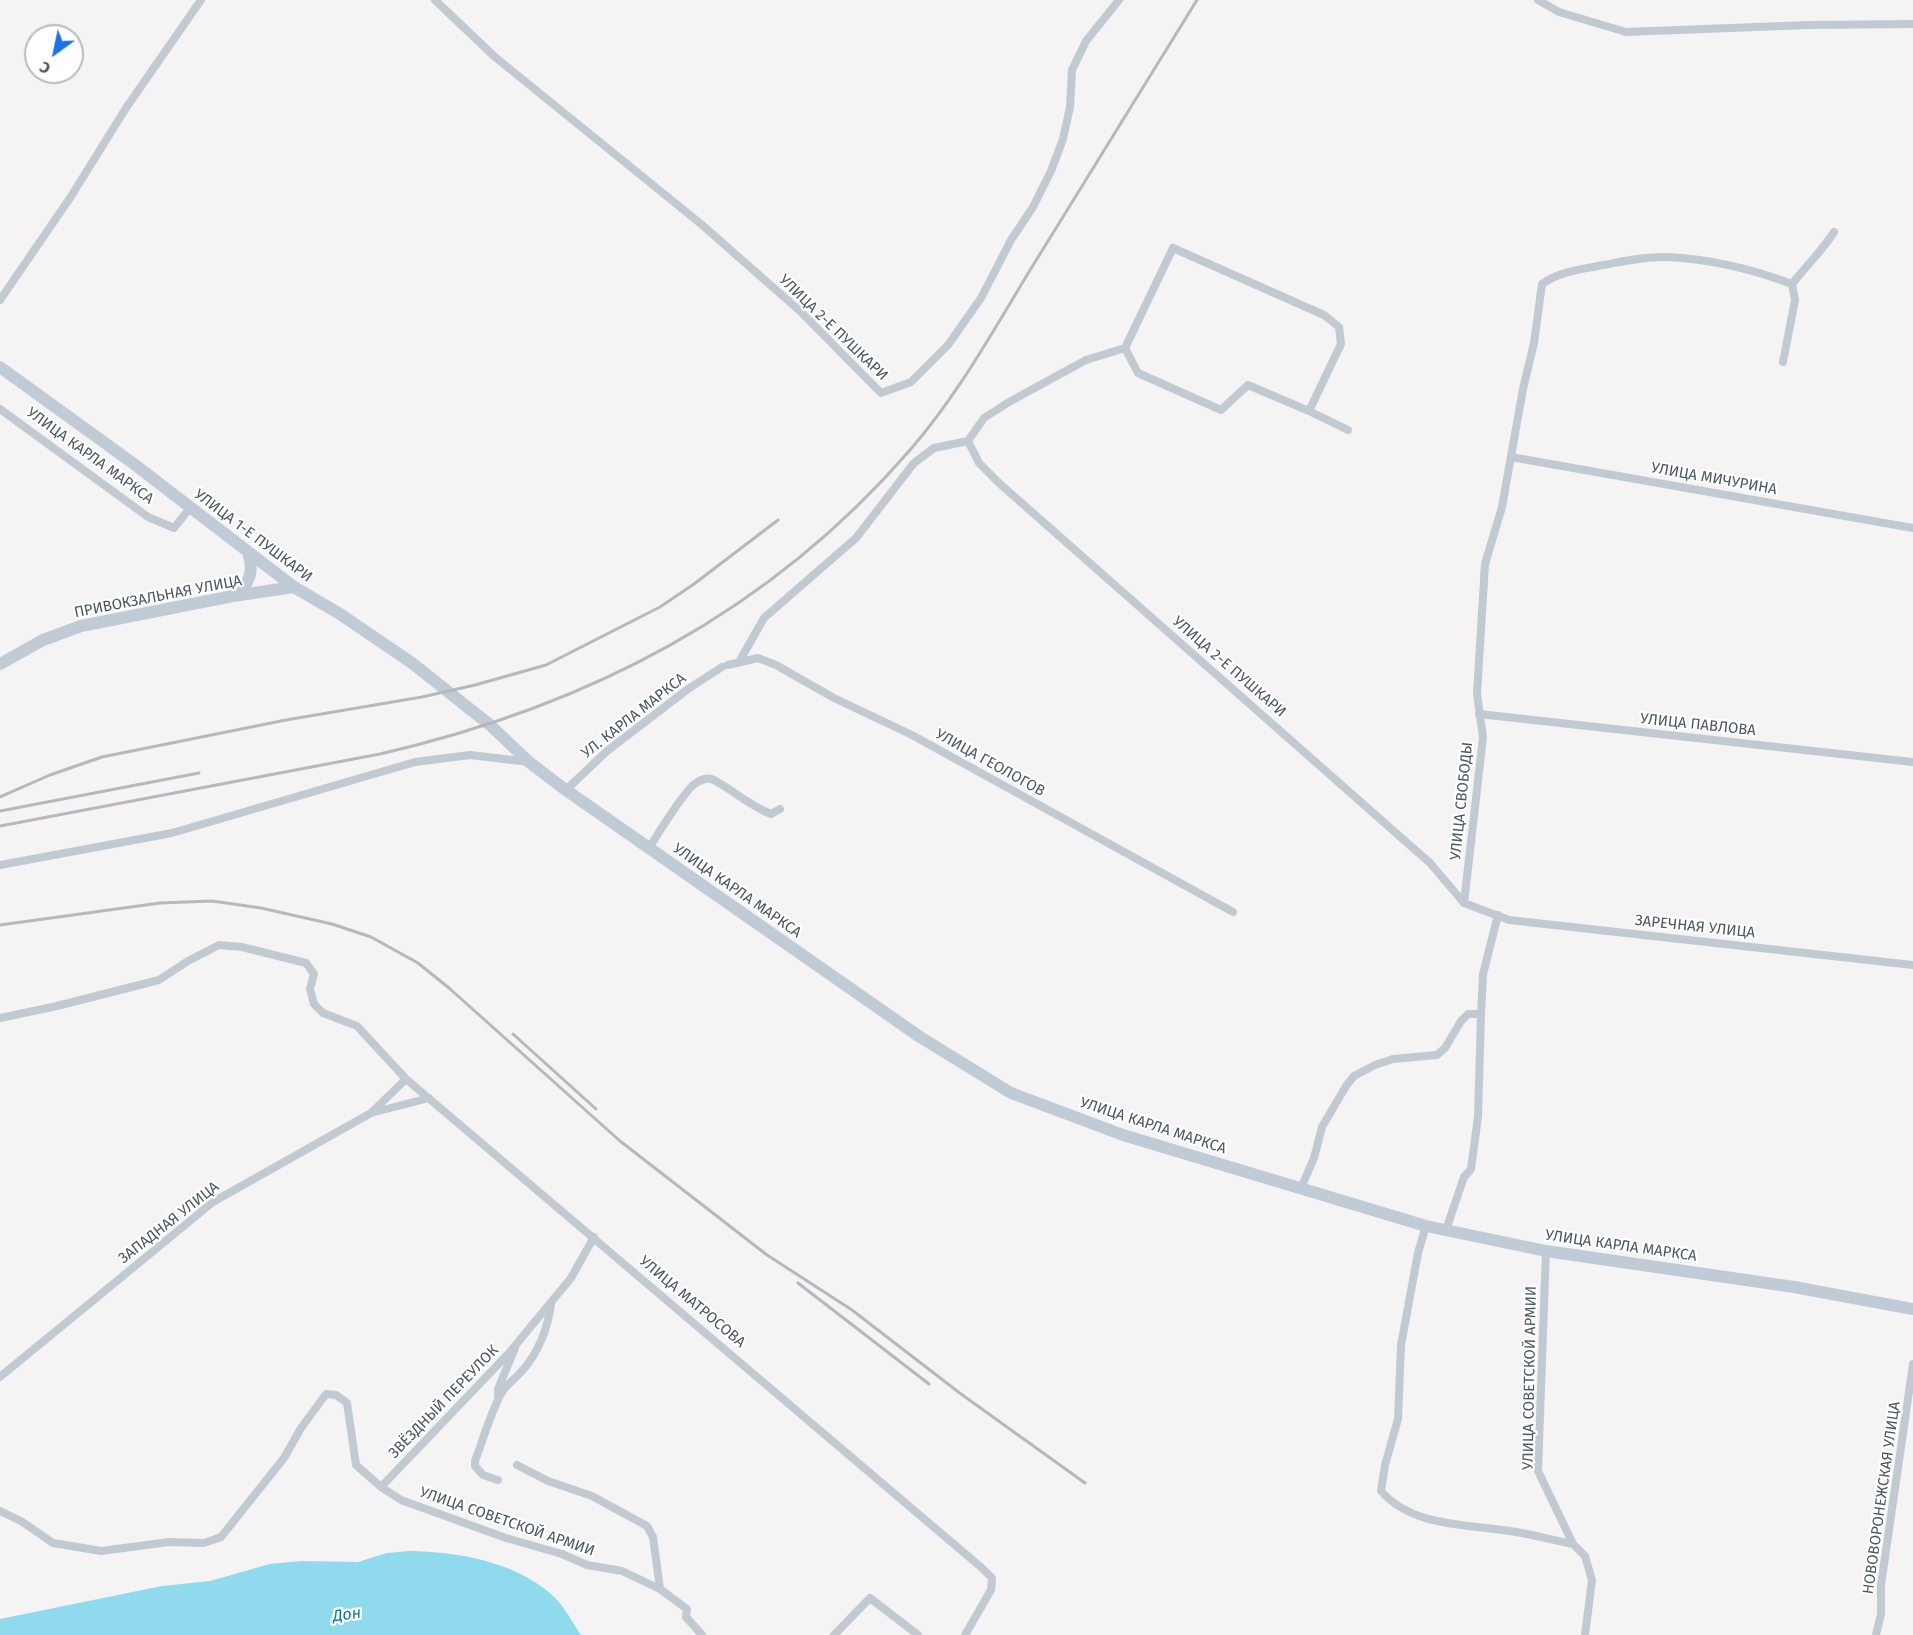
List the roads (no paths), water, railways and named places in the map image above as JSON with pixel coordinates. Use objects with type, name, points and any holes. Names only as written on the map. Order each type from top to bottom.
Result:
[{"type":"main road","name":"УЛИЦА 1-Е ПУШКАРИ","points":[[0,367],[134,464],[294,587],[340,614],[412,663],[490,725]]},
{"type":"main road","points":[[234,596],[241,591],[252,574],[252,563],[248,552]]},
{"type":"main road","name":"ПРИВОКЗАЛЬНАЯ УЛИЦА","points":[[0,664],[43,640],[81,626],[234,596],[294,587]]},
{"type":"main road","name":"УЛИЦА КАРЛА МАРКСА","points":[[490,725],[529,762],[566,790],[920,1037],[1011,1093],[1111,1131],[1426,1226],[1546,1251],[1794,1287],[1913,1309]]},
{"type":"street","points":[[0,300],[70,198],[126,108],[201,0]]},
{"type":"street","name":"УЛИЦА 2-Е ПУШКАРИ","points":[[435,0],[495,57],[611,149],[726,245],[800,311],[881,393],[911,382],[948,345],[981,298],[1051,171],[1063,140],[1070,107],[1072,70],[1086,41],[1118,1]]},
{"type":"street","points":[[1538,0],[1559,12],[1626,32],[1809,25],[1913,24]]},
{"type":"street","points":[[1792,284],[1822,251],[1834,232]]},
{"type":"street","points":[[739,662],[764,618],[856,538],[914,463],[934,448],[968,441],[984,418],[1086,360],[1125,348],[1173,248],[1324,315],[1339,327],[1341,344],[1308,411]]},
{"type":"street","points":[[1511,457],[1534,343],[1542,284],[1554,276],[1636,259],[1665,256],[1756,271],[1792,284]]},
{"type":"street","points":[[1783,362],[1795,300],[1792,284]]},
{"type":"street","points":[[1125,348],[1138,373],[1221,410],[1248,385],[1348,430]]},
{"type":"street","name":"УЛИЦА КАРЛА МАРКСА","points":[[0,409],[148,517],[174,528],[190,508]]},
{"type":"street","name":"УЛИЦА 2-Е ПУШКАРИ","points":[[968,441],[979,463],[999,483],[1430,863],[1464,903]]},
{"type":"street","name":"УЛИЦА МИЧУРИНА","points":[[1511,457],[1913,528]]},
{"type":"street","name":"УЛИЦА СВОБОДЫ","points":[[1464,903],[1483,737],[1477,694],[1485,564],[1502,507],[1511,457]]},
{"type":"street","name":"УЛИЦА ГЕОЛОГОВ","points":[[725,666],[758,658],[776,665],[834,698],[912,735],[1233,912]]},
{"type":"street","name":"УЛ. КАРЛА МАРКСА","points":[[566,790],[607,751],[688,689],[725,666]]},
{"type":"street","name":"УЛИЦА ПАВЛОВА","points":[[1479,714],[1913,762]]},
{"type":"street","points":[[0,866],[171,833],[415,762],[470,755],[529,762]]},
{"type":"street","points":[[649,848],[690,788],[705,778],[711,779],[738,797],[771,814],[780,808]]},
{"type":"street","name":"ЗАРЕЧНАЯ УЛИЦА","points":[[1464,903],[1509,920],[1913,964]]},
{"type":"street","points":[[1446,1230],[1464,1177],[1471,1169],[1478,1117],[1483,974],[1498,915]]},
{"type":"street","name":"УЛИЦА МАТРОСОВА","points":[[0,1018],[159,980],[219,945],[242,946],[306,963],[314,974],[310,989],[314,1004],[323,1013],[357,1026],[406,1079],[992,1578],[991,1590],[965,1635]]},
{"type":"street","points":[[1301,1188],[1314,1158],[1322,1127],[1354,1076],[1393,1059],[1437,1055],[1445,1048],[1461,1021],[1468,1014],[1481,1014]]},
{"type":"street","points":[[371,1113],[406,1079]]},
{"type":"street","points":[[371,1113],[429,1098]]},
{"type":"street","name":"ЗАПАДНАЯ УЛИЦА","points":[[0,1377],[213,1202],[371,1113]]},
{"type":"street","points":[[1426,1226],[1418,1253],[1401,1345],[1398,1419],[1385,1465],[1381,1491],[1390,1502],[1416,1515],[1456,1525],[1510,1531],[1573,1544]]},
{"type":"street","name":"ЗВЁЗДНЫЙ ПЕРЕУЛОК","points":[[381,1487],[515,1346],[571,1278],[594,1237]]},
{"type":"street","name":"УЛИЦА СОВЕТСКОЙ АРМИИ","points":[[1546,1251],[1538,1471],[1573,1544],[1585,1556],[1592,1580],[1585,1635]]},
{"type":"street","points":[[498,1480],[483,1474],[475,1466],[475,1461],[499,1398],[510,1380],[520,1374],[530,1362],[545,1330],[551,1303]]},
{"type":"street","points":[[499,1398],[498,1389],[515,1346]]},
{"type":"street","name":"НОВОВОРОНЕЖСКАЯ УЛИЦА","points":[[1876,1635],[1881,1614],[1881,1585],[1913,1364]]},
{"type":"street","points":[[0,1511],[21,1521],[53,1543],[101,1551],[169,1542],[204,1543],[221,1537],[284,1458],[301,1428],[326,1394],[336,1395],[347,1403],[356,1465],[381,1487]]},
{"type":"street","points":[[517,1465],[548,1481],[592,1496],[647,1526],[653,1537],[660,1589]]},
{"type":"street","name":"УЛИЦА СОВЕТСКОЙ АРМИИ","points":[[381,1487],[410,1503],[506,1538],[562,1554],[587,1565],[622,1571],[660,1589],[687,1609],[686,1617],[702,1635]]},
{"type":"street","points":[[834,1635],[870,1598],[918,1635]]},
{"type":"water","name":"Дон","points":[[409,1551],[465,1556],[484,1560],[520,1574],[556,1598],[581,1635],[0,1635],[0,1619],[162,1586],[210,1581],[270,1564],[301,1561],[358,1562],[387,1553]]},
{"type":"railway","points":[[0,826],[380,754],[457,734],[531,709],[602,680],[670,645],[735,605],[797,560],[855,508],[910,450],[944,407],[975,361],[1197,0]]},
{"type":"railway","points":[[0,797],[50,775],[102,757],[286,720],[422,697],[546,665],[660,607],[778,520]]},
{"type":"railway","points":[[0,811],[199,773]]},
{"type":"railway","points":[[0,925],[160,903],[212,901],[261,908],[332,924],[371,937],[418,963],[620,1141],[767,1255],[852,1310],[961,1394],[1085,1483]]},
{"type":"railway","points":[[513,1034],[596,1109]]},
{"type":"railway","points":[[798,1283],[929,1384]]}]
